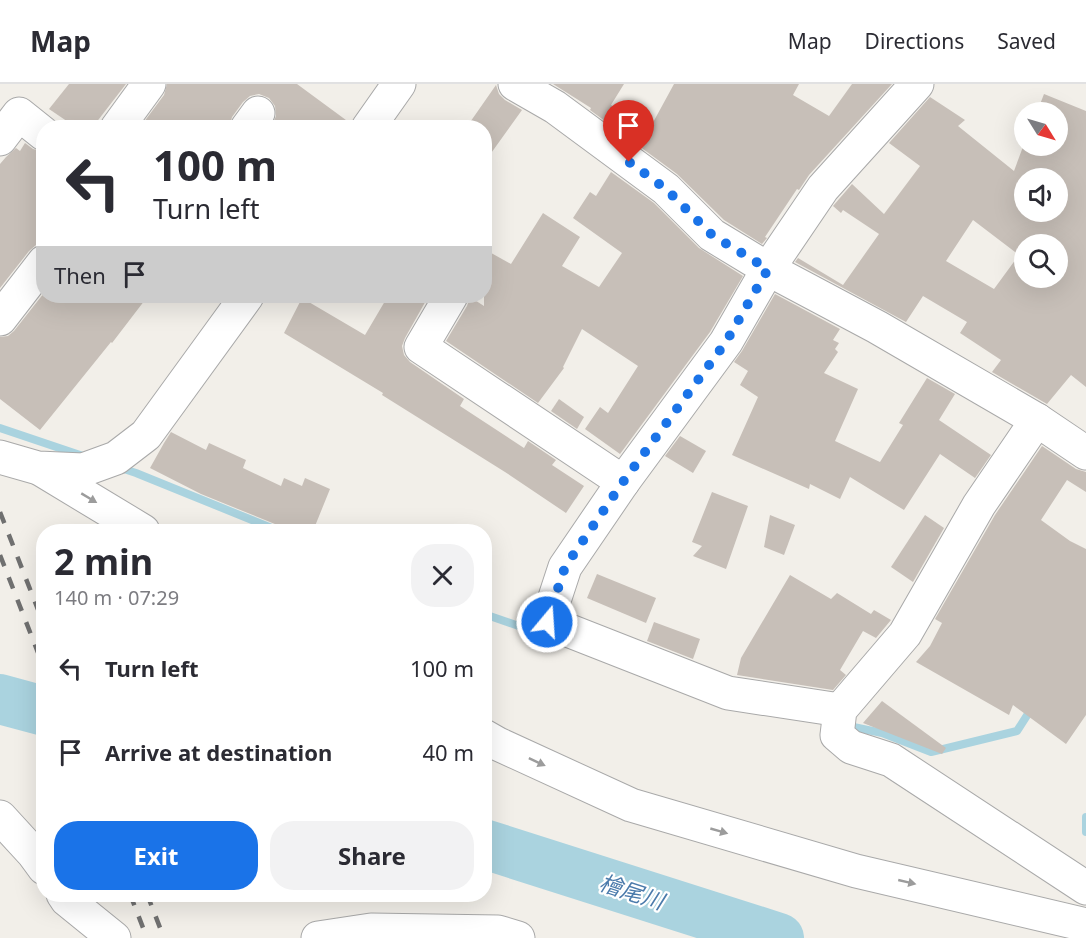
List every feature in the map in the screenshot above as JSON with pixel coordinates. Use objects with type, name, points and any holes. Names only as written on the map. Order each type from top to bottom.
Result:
[{"type":"street","points":[[123,120],[149,84]]},
{"type":"street","points":[[374,120],[399,84]]},
{"type":"street","points":[[515,84],[561,96],[666,189],[712,235],[768,269],[877,327],[1037,420],[1086,453]]},
{"type":"street","points":[[840,710],[728,693],[547,622],[565,567],[623,482],[726,342],[768,269],[823,188],[917,84]]},
{"type":"street","points":[[0,139],[19,114],[36,128]]},
{"type":"street","points":[[0,319],[36,272]]},
{"type":"street","points":[[0,457],[38,468],[83,470],[116,458],[146,435],[242,303]]},
{"type":"street","points":[[447,303],[421,347],[623,482]]},
{"type":"street","points":[[1037,420],[979,505],[905,634],[840,710],[837,735],[851,747],[891,760],[1086,888]]},
{"type":"street","points":[[38,468],[131,524]]},
{"type":"street","points":[[492,741],[631,805],[856,871],[1086,925]]},
{"type":"street","points":[[0,817],[36,858]]},
{"type":"street","points":[[0,848],[36,859]]},
{"type":"street","points":[[69,902],[114,938]]},
{"type":"street","points":[[318,938],[371,930],[498,932],[518,938]]},
{"type":"building","points":[[69,84],[126,84],[98,120],[65,120],[49,109]]},
{"type":"building","points":[[167,84],[297,84],[346,120],[274,120],[275,106],[269,98],[259,94],[250,96],[243,102],[231,120],[145,120],[164,95]]},
{"type":"building","points":[[553,84],[624,84],[611,105],[650,128],[674,84],[799,84],[793,95],[829,116],[852,84],[892,84],[809,175],[799,190],[797,189],[762,244],[724,220],[677,174],[590,110],[591,108]]},
{"type":"building","points":[[496,85],[499,94],[505,100],[522,110],[492,152],[492,120],[472,120]]},
{"type":"building","points":[[1044,94],[1064,102],[1041,102]]},
{"type":"building","points":[[930,97],[965,120],[958,126],[1014,171],[1014,222],[1068,222],[1068,168],[1015,168],[1020,156],[1068,156],[1068,104],[1086,111],[1086,387],[1071,375],[1047,404],[992,372],[1001,360],[960,333],[967,322],[923,296],[906,322],[795,262],[798,258],[843,285],[879,234],[843,210],[841,213],[833,206],[852,184],[884,214],[920,166],[889,143]],"holes":[[[973,220],[1014,251],[1014,234],[1068,234],[1068,288],[1014,288],[1014,262],[994,289],[946,261]]]},
{"type":"building","points":[[25,143],[36,150],[36,245],[0,288],[0,164],[16,148],[20,151]]},
{"type":"building","points":[[611,172],[654,203],[699,248],[743,276],[710,332],[620,454],[585,429],[600,407],[608,413],[638,366],[582,329],[564,368],[538,403],[446,341],[468,303],[479,303],[484,306],[484,303],[492,303],[492,253],[511,264],[543,213],[580,237],[562,266],[599,287],[622,253],[573,218],[590,192],[596,196]]},
{"type":"building","points":[[775,294],[840,329],[833,340],[839,343],[835,349],[838,352],[824,373],[858,389],[835,441],[880,462],[903,425],[899,423],[927,378],[955,394],[939,420],[991,455],[975,478],[940,454],[904,510],[850,477],[840,499],[810,484],[809,489],[732,455],[758,397],[740,385],[748,371],[734,362]]},
{"type":"building","points":[[36,303],[143,303],[40,430],[0,399],[0,337],[8,336]]},
{"type":"building","points":[[299,303],[311,303],[365,335],[384,303],[425,303],[405,338],[402,346],[404,355],[410,362],[464,399],[460,406],[524,448],[528,441],[556,460],[552,465],[584,486],[566,513],[382,395],[383,393],[284,333]]},
{"type":"building","points":[[559,399],[584,417],[577,429],[551,411]]},
{"type":"building","points":[[171,432],[206,450],[209,443],[246,460],[243,468],[281,486],[284,478],[302,486],[305,478],[330,489],[316,524],[275,524],[201,494],[150,468]]},
{"type":"building","points":[[680,436],[706,451],[693,473],[665,456]]},
{"type":"building","points":[[1042,446],[1076,469],[1086,472],[1086,492],[1067,480],[1041,520],[1070,541],[1086,549],[1086,715],[1066,744],[1013,705],[1009,715],[916,662],[930,646],[942,623],[935,619],[995,515]]},
{"type":"building","points":[[712,492],[748,506],[726,569],[693,556],[702,546],[692,542]]},
{"type":"building","points":[[770,515],[795,525],[784,555],[764,547]]},
{"type":"building","points":[[925,515],[944,528],[913,582],[891,567]]},
{"type":"building","points":[[597,574],[656,598],[646,623],[587,598]]},
{"type":"building","points":[[790,575],[831,599],[837,593],[871,614],[874,610],[891,620],[876,638],[863,631],[840,670],[846,675],[833,690],[737,675],[741,658]]},
{"type":"building","points":[[654,622],[700,639],[693,659],[647,641]]},
{"type":"building","points":[[882,701],[946,748],[942,754],[863,723]]},
{"type":"waterway","points":[[0,428],[86,457]]},
{"type":"waterway","points":[[118,467],[262,524]]},
{"type":"waterway","points":[[492,617],[542,634]]},
{"type":"waterway","name":"檜尾川","points":[[0,699],[36,709]]},
{"type":"waterway","points":[[844,725],[882,733],[931,752],[1017,731],[1033,706]]},
{"type":"waterway","points":[[1086,817],[1086,832]]},
{"type":"waterway","name":"檜尾川","points":[[492,847],[779,938]]},
{"type":"railway","points":[[0,512],[36,604]]},
{"type":"railway","points":[[0,555],[36,647]]},
{"type":"railway","points":[[133,902],[147,938]]},
{"type":"railway","points":[[150,902],[164,938]]},
{"type":"route","points":[[547,622],[565,567],[623,482],[726,342],[768,269],[712,235],[666,189],[629,162]]}]
